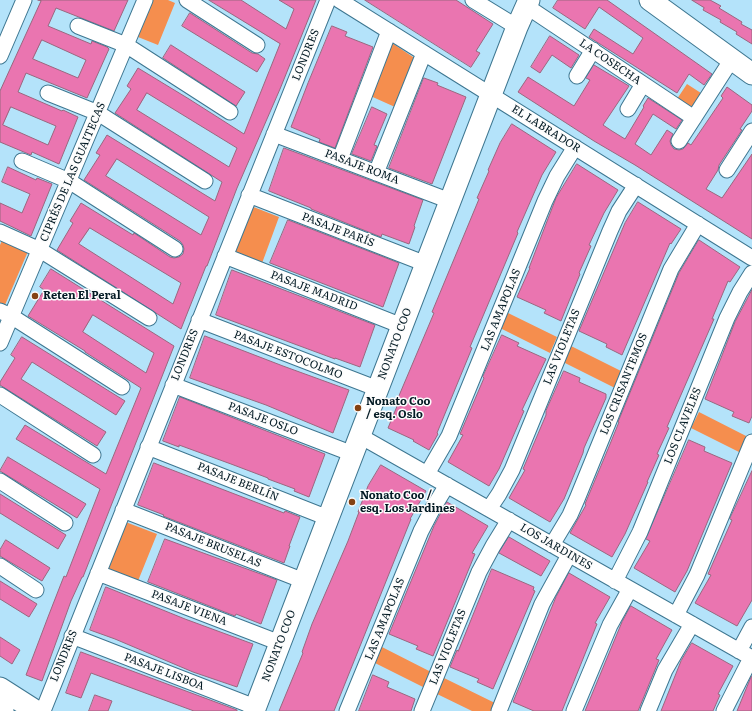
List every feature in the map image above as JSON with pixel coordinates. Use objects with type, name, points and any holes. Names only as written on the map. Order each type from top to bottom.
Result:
[{"type":"main road","name":"NONATO COO","points":[[254,709],[528,3]]},
{"type":"main road","points":[[660,3],[752,74]]},
{"type":"main road","points":[[0,688],[36,711]]},
{"type":"street","points":[[0,56],[24,0]]},
{"type":"street","name":"CIPRÉS DE LAS GUAITECAS","points":[[0,343],[6,314],[40,250],[145,0]]},
{"type":"street","points":[[186,0],[257,45]]},
{"type":"street","name":"LONDRES","points":[[42,711],[328,0]]},
{"type":"street","name":"EL LABRADOR","points":[[339,0],[492,94],[752,258]]},
{"type":"street","points":[[473,0],[518,27]]},
{"type":"street","name":"LA COSECHA","points":[[528,3],[593,50],[694,118]]},
{"type":"street","points":[[78,26],[126,45],[230,112]]},
{"type":"street","points":[[340,159],[389,31]]},
{"type":"street","points":[[577,76],[593,50]]},
{"type":"street","points":[[376,173],[424,53]]},
{"type":"street","points":[[678,141],[732,59]]},
{"type":"street","points":[[628,109],[643,84]]},
{"type":"street","points":[[48,93],[98,113],[205,182]]},
{"type":"street","points":[[727,170],[752,131]]},
{"type":"street","name":"PASAJE ROMA","points":[[274,134],[450,201]]},
{"type":"street","name":"LAS AMAPOLAS","points":[[427,474],[449,436],[545,201],[557,176],[575,147]]},
{"type":"street","points":[[22,161],[69,181],[175,249]]},
{"type":"street","name":"LAS VIOLETAS","points":[[489,509],[515,464],[615,220],[636,185]]},
{"type":"street","name":"PASAJE PARÍS","points":[[249,195],[426,264]]},
{"type":"street","name":"LOS CRISANTEMOS","points":[[552,545],[570,515],[577,499],[671,269],[698,224]]},
{"type":"street","points":[[0,232],[40,250],[149,318]]},
{"type":"street","name":"PASAJE MADRID","points":[[225,256],[402,326]]},
{"type":"street","name":"LOS CLAVELES","points":[[614,581],[640,532],[727,318],[740,292],[752,273]]},
{"type":"street","points":[[6,314],[122,387]]},
{"type":"street","name":"PASAJE ESTOCOLMO","points":[[199,320],[378,389]]},
{"type":"street","name":"PASAJE OSLO","points":[[173,385],[356,445]]},
{"type":"street","points":[[0,395],[93,455]]},
{"type":"street","points":[[679,611],[697,575],[752,442]]},
{"type":"street","name":"LOS JARDINES","points":[[356,445],[427,474],[614,581],[679,611],[692,624],[748,656]]},
{"type":"street","name":"PASAJE BERLÍN","points":[[148,447],[328,518]]},
{"type":"street","points":[[0,481],[65,523]]},
{"type":"street","name":"LAS AMAPOLAS","points":[[347,711],[421,531],[447,485]]},
{"type":"street","name":"PASAJE BRUSELAS","points":[[123,510],[304,581]]},
{"type":"street","name":"LAS VIOLETAS","points":[[422,711],[479,572],[509,520]]},
{"type":"street","points":[[499,711],[542,604],[569,555]]},
{"type":"street","points":[[0,566],[36,590]]},
{"type":"street","name":"PASAJE VIENA","points":[[98,573],[280,643]]},
{"type":"street","points":[[574,711],[610,625],[630,589]]},
{"type":"street","points":[[648,711],[665,670],[692,624]]},
{"type":"street","points":[[724,711],[748,656],[752,627]]},
{"type":"street","name":"PASAJE LISBOA","points":[[72,636],[254,709]]},
{"type":"shaded area","points":[[153,0],[168,0],[175,3],[158,45],[138,37]]},
{"type":"shaded area","points":[[389,41],[416,59],[395,107],[366,94]]},
{"type":"shaded area","points":[[687,84],[704,95],[691,113],[675,102]]},
{"type":"shaded area","points":[[251,206],[279,217],[261,266],[233,255]]},
{"type":"shaded area","points":[[3,238],[29,249],[5,305],[0,303],[0,245]]},
{"type":"shaded area","points":[[506,312],[557,337],[550,353],[498,327]]},
{"type":"shaded area","points":[[571,346],[623,372],[615,388],[563,362]]},
{"type":"shaded area","points":[[699,412],[750,438],[743,454],[691,428]]},
{"type":"shaded area","points":[[123,521],[157,534],[138,581],[105,568]]},
{"type":"shaded area","points":[[380,646],[435,674],[427,689],[373,662]]},
{"type":"shaded area","points":[[442,677],[497,704],[494,711],[472,711],[435,693]]},
{"type":"building","points":[[38,0],[128,0],[114,31],[56,8],[48,26],[91,44],[92,41],[109,49],[87,98],[26,73],[18,92],[78,117],[59,164],[32,152],[31,155],[0,142],[0,91],[41,1]],"holes":[[[42,40],[86,60],[78,78],[33,59]],[[11,107],[56,126],[48,145],[3,125]]]},
{"type":"building","points":[[209,0],[241,0],[286,29],[294,9],[279,0],[316,0],[280,89],[237,188],[181,329],[57,250],[73,223],[70,221],[81,203],[133,235],[134,233],[170,257],[179,257],[183,254],[184,249],[180,241],[84,180],[100,155],[96,153],[107,135],[215,201],[222,182],[115,113],[131,89],[127,86],[138,68],[244,134],[280,44]],"holes":[[[147,93],[237,148],[229,167],[137,110]],[[117,159],[209,217],[201,235],[106,176]],[[90,228],[181,283],[173,304],[79,244]]]},
{"type":"building","points":[[365,0],[456,0],[493,24],[476,51],[480,53],[471,67]]},
{"type":"building","points":[[558,0],[607,0],[712,74],[704,85],[689,74],[677,93],[589,37],[594,29],[633,54],[643,38],[599,7],[585,29],[553,8]]},
{"type":"building","points":[[692,0],[710,0],[721,6],[719,8],[752,30],[752,44],[736,34],[737,32],[720,22],[721,20],[703,10],[704,8]]},
{"type":"building","points":[[190,13],[252,53],[258,54],[265,59],[257,72],[182,26]]},
{"type":"building","points":[[332,26],[347,32],[345,36],[373,47],[335,148],[319,142],[320,139],[291,127]]},
{"type":"building","points":[[550,36],[579,55],[571,68],[552,55],[540,73],[531,67]]},
{"type":"building","points":[[171,45],[245,92],[236,106],[163,58]]},
{"type":"building","points":[[594,65],[629,86],[603,125],[612,131],[625,139],[648,98],[682,120],[676,129],[653,114],[635,144],[651,155],[667,130],[673,134],[670,141],[674,149],[683,149],[688,143],[691,145],[723,98],[721,96],[727,87],[752,105],[752,111],[740,129],[742,130],[719,165],[718,170],[706,189],[722,198],[752,154],[752,239],[518,92],[528,77],[574,106],[590,80],[586,78]]},
{"type":"building","points":[[424,78],[438,83],[437,85],[466,97],[432,184],[389,168]]},
{"type":"building","points":[[372,107],[387,114],[374,145],[377,146],[371,161],[352,154]]},
{"type":"building","points":[[512,124],[556,152],[542,175],[517,232],[518,233],[470,347],[472,348],[437,433],[438,434],[429,450],[413,441],[414,440],[388,428],[400,399],[398,398],[434,313],[432,312],[479,199],[477,198],[489,171],[488,170],[500,143]]},
{"type":"building","points":[[284,148],[423,200],[409,244],[382,234],[381,237],[269,191]]},
{"type":"building","points":[[577,164],[618,190],[604,213],[589,245],[591,246],[561,321],[544,313],[546,310],[517,297],[530,268],[556,198]]},
{"type":"building","points":[[8,167],[36,180],[37,178],[52,184],[31,236],[0,221],[0,203],[22,213],[30,194],[2,182]]},
{"type":"building","points":[[638,202],[681,229],[671,244],[670,243],[622,355],[606,347],[607,344],[579,331],[625,223]]},
{"type":"building","points":[[288,220],[399,263],[383,307],[270,263]]},
{"type":"building","points":[[699,240],[740,267],[730,282],[728,281],[712,319],[714,319],[667,427],[669,428],[657,454],[659,455],[648,482],[625,534],[612,557],[570,533],[586,505],[585,504],[679,273]]},
{"type":"building","points":[[51,269],[174,346],[83,577],[71,601],[42,681],[26,675],[64,576],[66,577],[100,489],[16,439],[25,425],[106,474],[141,388],[28,316],[44,290],[40,287]],"holes":[[[93,315],[154,353],[146,373],[83,332]]]},
{"type":"building","points":[[232,270],[375,325],[360,367],[216,315]]},
{"type":"building","points":[[752,290],[752,416],[749,423],[732,416],[734,412],[705,399],[735,322]]},
{"type":"building","points":[[502,335],[519,343],[517,346],[546,359],[522,410],[524,411],[499,469],[489,486],[448,462],[463,435],[460,434]]},
{"type":"building","points":[[205,336],[349,390],[333,433],[266,405],[190,378]]},
{"type":"building","points":[[22,337],[125,401],[116,415],[32,362],[21,379],[106,432],[97,446],[0,385],[0,382],[15,358],[11,355]]},
{"type":"building","points":[[564,371],[580,378],[579,382],[606,394],[606,398],[564,499],[550,522],[509,498],[525,470],[523,469]]},
{"type":"building","points":[[180,397],[325,454],[309,497],[294,491],[295,489],[268,478],[179,445],[179,447],[163,441]]},
{"type":"building","points":[[689,440],[705,447],[704,451],[732,463],[687,571],[675,592],[634,568],[650,541],[646,539]]},
{"type":"building","points":[[8,457],[86,504],[77,518],[0,471]]},
{"type":"building","points":[[154,463],[284,513],[285,511],[300,517],[284,563],[138,505]]},
{"type":"building","points":[[381,465],[426,491],[410,519],[334,711],[279,711],[303,653],[302,652],[312,624],[348,541],[368,486]]},
{"type":"building","points":[[752,471],[752,600],[737,626],[695,603],[711,575],[708,574],[732,520],[730,519]]},
{"type":"building","points":[[0,494],[66,535],[58,549],[0,513]]},
{"type":"building","points":[[447,502],[488,526],[472,553],[475,554],[433,656],[416,649],[418,646],[389,634],[434,526]]},
{"type":"building","points":[[509,537],[550,561],[541,576],[499,553]]},
{"type":"building","points":[[165,539],[277,580],[261,624],[236,614],[235,616],[148,582]]},
{"type":"building","points":[[6,540],[50,568],[42,581],[0,556],[0,550]]},
{"type":"building","points":[[492,569],[534,587],[533,590],[535,591],[493,689],[477,682],[479,679],[450,667]]},
{"type":"building","points":[[569,573],[610,597],[595,623],[597,624],[562,711],[534,711],[513,702],[556,597]]},
{"type":"building","points":[[0,581],[37,604],[29,617],[0,599]]},
{"type":"building","points":[[106,587],[185,619],[253,644],[237,687],[193,672],[90,630]]},
{"type":"building","points":[[631,606],[672,630],[656,659],[659,660],[638,711],[585,711],[622,622]]},
{"type":"building","points":[[0,637],[20,650],[12,664],[0,656]]},
{"type":"building","points":[[692,643],[733,666],[718,694],[720,695],[713,711],[661,711],[681,661]]},
{"type":"building","points":[[81,652],[237,711],[194,711],[91,673],[81,698],[66,693]]},
{"type":"building","points":[[373,675],[389,682],[387,687],[415,699],[411,711],[359,711]]},
{"type":"building","points":[[752,676],[752,711],[737,711],[751,677]]},
{"type":"building","points":[[95,695],[112,701],[108,711],[89,711]]},
{"type":"place","name":"Reten El Peral","points":[[35,296]]},
{"type":"place","name":"Nonato Coo / esq. Oslo","points":[[358,408]]},
{"type":"place","name":"Nonato Coo / esq. Los Jardines","points":[[352,502]]}]
